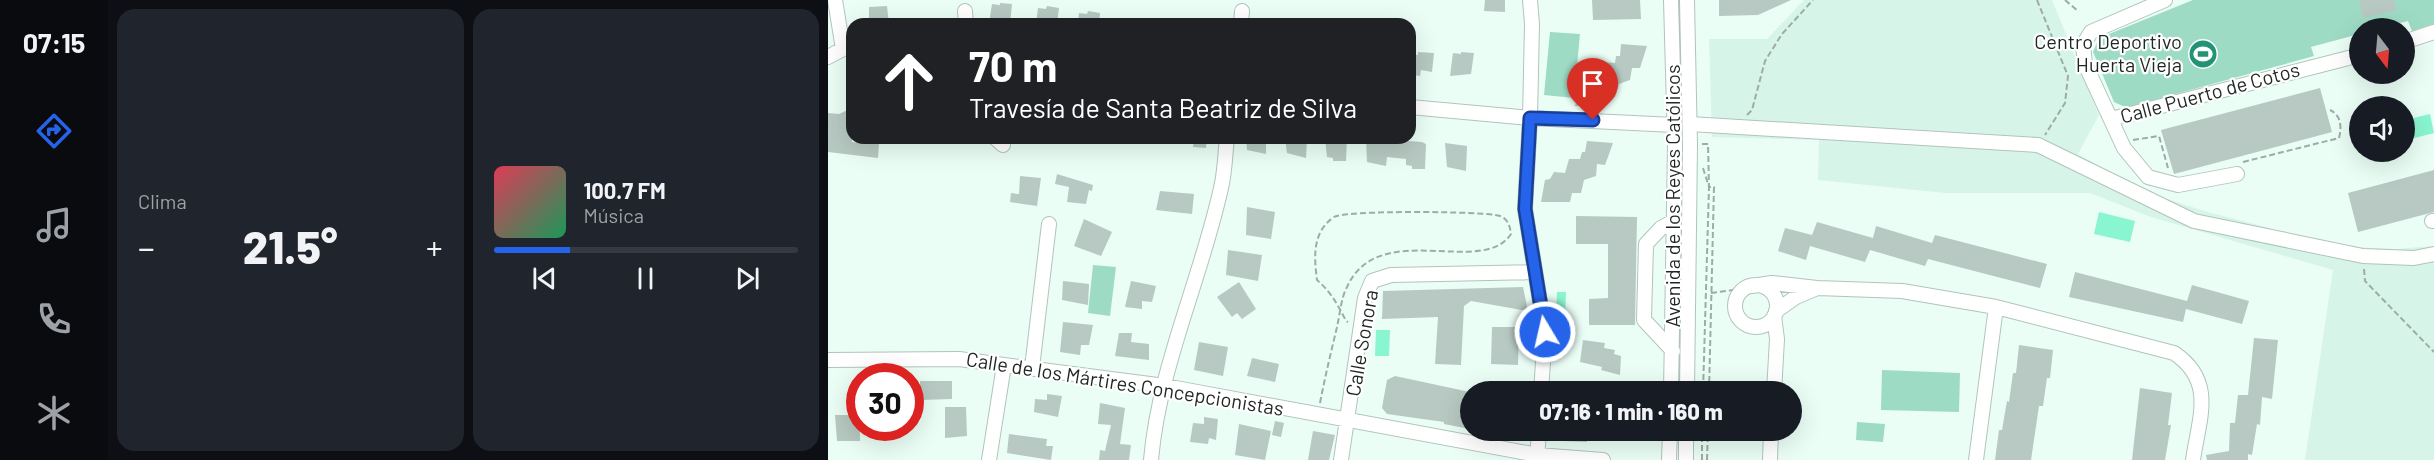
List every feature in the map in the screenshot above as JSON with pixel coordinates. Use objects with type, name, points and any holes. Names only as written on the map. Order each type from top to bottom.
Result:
[{"type":"street","points":[[828,57],[843,49],[835,0]]},
{"type":"street","points":[[1530,0],[1532,24],[1530,118],[1525,209],[1545,332],[1542,381]]},
{"type":"street","name":"Avenida de los Reyes Católicos","points":[[1671,0],[1674,125],[1671,381]]},
{"type":"street","name":"Avenida de los Reyes Católicos","points":[[1687,0],[1690,124],[1687,381]]},
{"type":"street","points":[[2111,119],[2085,64],[2083,45],[2091,32],[2165,0]]},
{"type":"street","points":[[2415,39],[2434,33]]},
{"type":"street","name":"Calle Puerto de Cotos","points":[[2237,169],[2178,185],[2148,177],[2124,148],[2111,119],[2349,58]]},
{"type":"street","points":[[1416,108],[1530,118],[1674,125]]},
{"type":"street","points":[[1690,124],[2038,145],[2194,221],[2363,256],[2414,258],[2434,254]]},
{"type":"street","points":[[1151,460],[1154,428],[1221,187],[1226,144]]},
{"type":"street","points":[[1672,351],[1644,320],[1646,244],[1661,228],[1674,220]]},
{"type":"street","points":[[1032,368],[1049,224]]},
{"type":"street","name":"Calle Sonora","points":[[1341,460],[1365,298],[1372,281],[1390,275],[1535,272]]},
{"type":"street","points":[[1777,339],[1761,326],[1749,326],[1736,314],[1738,296],[1750,287],[1772,283],[1817,288],[1902,291],[1996,306],[2174,353],[2194,370],[2203,395],[2193,460]]},
{"type":"street","points":[[1750,287],[1770,291],[1776,301],[1775,381]]},
{"type":"street","points":[[1761,326],[1796,297],[1817,288]]},
{"type":"street","points":[[1976,460],[1996,306]]},
{"type":"street","name":"Calle de los Mártires Concepcionistas","points":[[828,360],[959,358],[1165,386],[1537,457],[1603,460]]},
{"type":"street","points":[[989,460],[1004,364]]},
{"type":"street","points":[[1537,457],[1538,441]]},
{"type":"street","points":[[1669,460],[1670,441]]},
{"type":"street","points":[[1686,441],[1686,460]]},
{"type":"street","points":[[1770,460],[1771,441]]},
{"type":"path","points":[[1737,126],[1752,110],[1765,61],[1776,43],[1812,0]]},
{"type":"path","points":[[2037,0],[2068,76],[2065,103],[2038,145]]},
{"type":"path","points":[[2065,0],[2078,11]]},
{"type":"path","points":[[2237,169],[2339,138],[2341,125],[2338,116],[2330,110]]},
{"type":"path","name":"Calle Puerto de Cotos","points":[[2128,140],[2159,136],[2169,170]]},
{"type":"path","points":[[1690,145],[1708,144],[1709,187],[1703,381]]},
{"type":"path","points":[[1708,381],[1714,188],[1709,187]]},
{"type":"path","points":[[1317,414],[1340,309],[1347,286],[1360,269],[1375,257],[1400,251],[1455,252],[1497,247],[1511,234],[1510,226],[1503,217],[1491,213],[1388,212],[1336,215],[1323,226],[1314,250],[1317,280],[1330,291],[1340,309]]},
{"type":"path","points":[[2363,256],[2366,281],[2434,352]]},
{"type":"path","points":[[1711,293],[1750,287]]},
{"type":"path","points":[[1702,441],[1702,460]]},
{"type":"path","points":[[1707,460],[1708,441]]},
{"type":"shaded area","points":[[1804,0],[2052,0],[2099,115],[2078,154],[2140,190],[2204,211],[2312,239],[2354,247],[2395,249],[2434,246],[2434,460],[2305,460],[2333,270],[2151,217],[2090,193],[1945,193],[1818,180],[1819,140],[1712,137],[1709,39],[1767,39]]},
{"type":"shaded area","name":"Centro Deportivo Huerta Vieja","points":[[2193,0],[2434,0],[2434,24],[2415,30],[2415,18],[2349,18],[2349,37],[2311,47],[2314,56],[2125,107],[2114,102],[2093,52],[2099,38]]},
{"type":"shaded area","points":[[1550,32],[1580,34],[1574,98],[1544,95]]},
{"type":"shaded area","points":[[2430,114],[2434,133],[2415,138],[2415,118]]},
{"type":"shaded area","points":[[2099,212],[2135,221],[2130,242],[2094,234]]},
{"type":"shaded area","points":[[1093,265],[1116,267],[1110,316],[1088,313]]},
{"type":"shaded area","points":[[1557,292],[1566,292],[1565,318],[1556,317]]},
{"type":"shaded area","points":[[1376,330],[1390,330],[1389,356],[1375,356]]},
{"type":"shaded area","points":[[1882,370],[1960,373],[1959,412],[1881,410]]},
{"type":"shaded area","points":[[1857,422],[1885,424],[1883,442],[1856,440]]},
{"type":"building","points":[[1485,0],[1505,0],[1505,12],[1484,11]]},
{"type":"building","points":[[1592,0],[1640,0],[1641,19],[1593,20]]},
{"type":"building","points":[[1719,0],[1791,0],[1758,15],[1719,16]]},
{"type":"building","points":[[2359,0],[2394,0],[2397,10],[2363,18]]},
{"type":"building","points":[[1000,3],[1012,4],[1011,18],[990,18],[992,4],[1000,5]]},
{"type":"building","points":[[887,6],[888,18],[869,18],[869,7]]},
{"type":"building","points":[[1047,6],[1059,8],[1058,18],[1037,18],[1038,8],[1046,9]]},
{"type":"building","points":[[1088,11],[1100,13],[1100,18],[1079,18],[1079,13],[1087,14]]},
{"type":"building","points":[[1621,44],[1647,46],[1640,68],[1632,68],[1630,80],[1619,84],[1615,97],[1606,97],[1605,106],[1575,106],[1580,84],[1584,83],[1589,76],[1600,76],[1603,62],[1615,63],[1616,56],[1620,56]]},
{"type":"building","points":[[1418,52],[1434,53],[1432,72],[1421,70],[1420,76],[1416,76],[1416,55],[1418,55]]},
{"type":"building","points":[[1461,52],[1474,53],[1471,74],[1450,76],[1453,53],[1461,54]]},
{"type":"building","points":[[2320,88],[2332,132],[2174,174],[2161,130]]},
{"type":"building","points":[[846,111],[846,144],[879,144],[878,158],[828,152],[828,113],[839,114]]},
{"type":"building","points":[[1587,141],[1613,143],[1605,165],[1597,164],[1596,176],[1584,180],[1581,193],[1572,193],[1570,202],[1541,202],[1545,180],[1550,179],[1554,172],[1565,173],[1569,159],[1580,159],[1582,152],[1585,152]]},
{"type":"building","points":[[1416,142],[1426,144],[1425,169],[1412,169],[1412,166],[1406,165],[1406,159],[1387,157],[1386,166],[1367,162],[1366,144],[1416,144]]},
{"type":"building","points":[[1445,143],[1467,146],[1466,171],[1447,167]]},
{"type":"building","points":[[1193,144],[1206,144],[1206,148],[1193,147]]},
{"type":"building","points":[[1246,144],[1266,144],[1266,154],[1247,150]]},
{"type":"building","points":[[1286,144],[1307,144],[1306,158],[1287,153]]},
{"type":"building","points":[[1326,144],[1347,144],[1346,161],[1333,161],[1333,158],[1327,157]]},
{"type":"building","points":[[2434,170],[2434,212],[2358,232],[2348,193]]},
{"type":"building","points":[[1057,174],[1093,185],[1092,191],[1089,190],[1086,204],[1067,202],[1069,187],[1055,184]]},
{"type":"building","points":[[1020,176],[1041,178],[1037,206],[1010,202],[1011,193],[1019,194]]},
{"type":"building","points":[[1160,191],[1194,194],[1192,214],[1156,210]]},
{"type":"building","points":[[1247,207],[1275,212],[1271,239],[1246,235]]},
{"type":"building","points":[[1576,216],[1637,217],[1635,325],[1589,325],[1589,299],[1608,298],[1608,244],[1576,244]]},
{"type":"building","points":[[1084,219],[1112,232],[1101,256],[1074,246]]},
{"type":"building","points":[[1817,222],[1873,238],[1876,226],[1932,243],[1935,235],[2047,264],[2040,288],[1928,259],[1925,266],[1870,250],[1865,262],[1810,246],[1806,260],[1778,251],[1785,228],[1812,235]]},
{"type":"building","points":[[1228,250],[1262,255],[1258,281],[1226,275]]},
{"type":"building","points":[[2075,272],[2187,301],[2192,285],[2249,301],[2242,324],[2186,309],[2183,322],[2069,297]]},
{"type":"building","points":[[1063,281],[1089,284],[1088,305],[1062,300]]},
{"type":"building","points":[[1131,281],[1156,286],[1152,302],[1142,301],[1142,309],[1125,307]]},
{"type":"building","points":[[1239,282],[1256,309],[1242,319],[1237,313],[1232,317],[1217,297]]},
{"type":"building","points":[[1523,287],[1528,311],[1471,301],[1464,306],[1461,365],[1435,364],[1438,317],[1382,319],[1383,291]]},
{"type":"building","points":[[1063,322],[1093,325],[1089,345],[1081,345],[1080,355],[1060,352]]},
{"type":"building","points":[[1492,327],[1519,327],[1518,365],[1491,364]]},
{"type":"building","points":[[1119,333],[1132,333],[1131,342],[1149,344],[1149,360],[1115,356]]},
{"type":"building","points":[[2254,338],[2278,340],[2272,399],[2262,397],[2260,425],[2257,424],[2252,455],[2248,454],[2248,460],[2207,460],[2206,455],[2229,451],[2230,423],[2235,423],[2238,395],[2248,395]]},
{"type":"building","points":[[1583,340],[1605,343],[1604,348],[1615,350],[1614,354],[1621,356],[1620,375],[1601,370],[1602,367],[1580,362]]},
{"type":"building","points":[[1199,342],[1228,347],[1223,376],[1194,370]]},
{"type":"building","points":[[2019,345],[2053,350],[2050,378],[2047,378],[2043,406],[2039,406],[2031,460],[1995,460],[1999,430],[2002,430],[2007,401],[2009,402],[2013,373],[2016,373]]},
{"type":"building","points":[[1252,358],[1279,364],[1275,382],[1247,376]]},
{"type":"building","points":[[1395,376],[1460,390],[1460,427],[1444,424],[1444,422],[1387,414],[1382,408],[1387,380]]},
{"type":"building","points":[[924,381],[952,381],[952,399],[924,400]]},
{"type":"building","points":[[2140,388],[2172,393],[2168,425],[2171,425],[2165,460],[2132,460]]},
{"type":"building","points":[[1047,394],[1062,396],[1058,417],[1034,412],[1035,399],[1047,400]]},
{"type":"building","points":[[1100,403],[1125,408],[1120,444],[1131,445],[1129,460],[1099,460],[1100,450],[1105,451],[1111,425],[1098,424]]},
{"type":"building","points":[[945,407],[966,407],[967,436],[945,438]]},
{"type":"building","points":[[835,415],[846,415],[846,441],[837,441]]},
{"type":"building","points":[[1204,417],[1218,419],[1216,440],[1209,438],[1208,444],[1190,442],[1193,423],[1204,424]]},
{"type":"building","points":[[1275,421],[1284,423],[1281,437],[1272,435]]},
{"type":"building","points":[[1239,424],[1271,431],[1265,460],[1235,455]]},
{"type":"building","points":[[1313,431],[1335,435],[1329,460],[1308,460]]},
{"type":"building","points":[[1009,434],[1047,439],[1046,446],[1053,446],[1051,460],[1007,453]]},
{"type":"place","name":"Centro Deportivo Huerta Vieja","points":[[2203,54]]},
{"type":"route","points":[[1545,332],[1525,209],[1530,118],[1593,120]]}]
